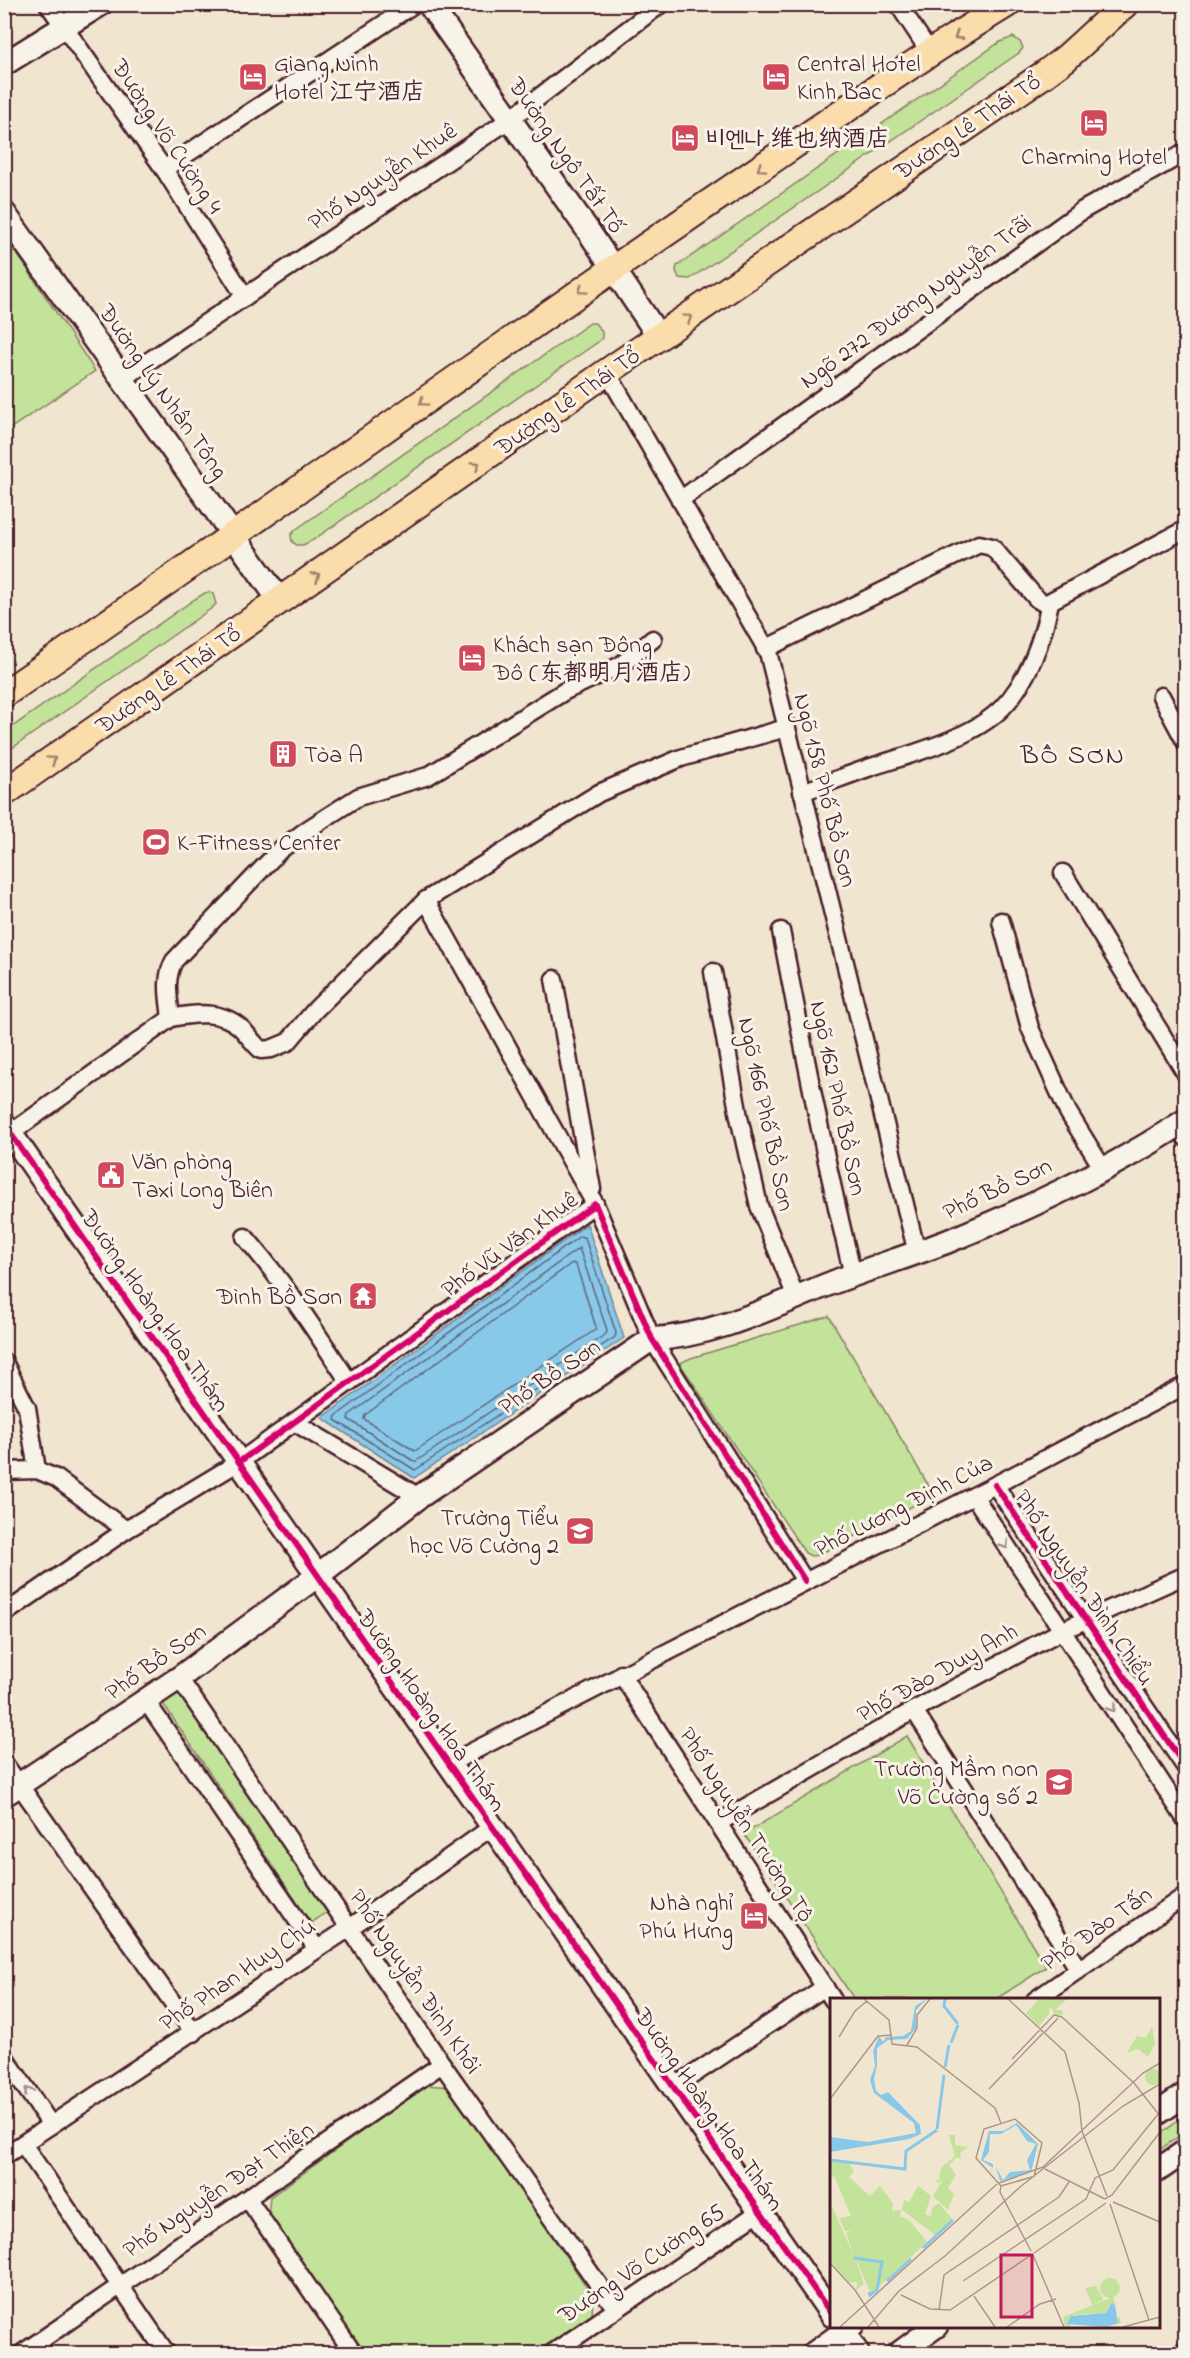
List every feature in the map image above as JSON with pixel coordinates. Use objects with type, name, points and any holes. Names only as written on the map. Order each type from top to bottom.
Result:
[{"type":"main road","points":[[4,694],[234,536],[613,268],[1007,4]]},
{"type":"main road","name":"Đường Lê Thái Tổ","points":[[4,794],[608,372],[1066,58],[1125,4]]},
{"type":"street","name":"Đường Võ Cường 4","points":[[48,4],[164,169],[245,297]]},
{"type":"street","points":[[4,64],[101,4]]},
{"type":"street","points":[[164,169],[414,4]]},
{"type":"street","name":"Đường Ngô Tất Tố","points":[[429,4],[659,337]]},
{"type":"street","name":"Phố Nguyễn Khuê","points":[[122,379],[510,120],[661,4]]},
{"type":"street","points":[[898,4],[931,54]]},
{"type":"street","name":"Ngõ 272 Đường Nguyễn Trãi","points":[[680,500],[1083,210],[1185,152]]},
{"type":"street","name":"Đường Lý Nhân Tông","points":[[8,227],[122,379],[280,601]]},
{"type":"street","name":"Ngõ 158 Phố Bồ Sơn","points":[[608,372],[765,649],[917,1252]]},
{"type":"street","points":[[765,649],[979,544],[992,547],[1040,602],[1045,604],[1185,529]]},
{"type":"street","points":[[802,792],[949,740],[1000,710],[1027,671],[1043,634],[1050,602]]},
{"type":"street","points":[[171,1018],[168,980],[174,962],[280,850],[358,797],[428,776],[565,691],[621,664],[653,639]]},
{"type":"street","points":[[1161,696],[1185,743]]},
{"type":"street","points":[[8,1128],[171,1018],[200,1014],[222,1017],[240,1027],[261,1050],[278,1047],[288,1042],[315,1010],[426,900],[599,793],[681,758],[786,728]]},
{"type":"street","points":[[1063,873],[1185,1074]]},
{"type":"street","points":[[426,900],[595,1204]]},
{"type":"street","points":[[1001,921],[1029,1028],[1068,1112],[1103,1169]]},
{"type":"street","name":"Ngõ 162 Phố Bồ Sơn","points":[[781,931],[817,1116],[854,1275]]},
{"type":"street","name":"Ngõ 166 Phố Bồ Sơn","points":[[713,972],[739,1117],[759,1206],[796,1297]]},
{"type":"street","points":[[554,979],[595,1204]]},
{"type":"street","name":"Đường Hoàng Hoa Thám","points":[[8,1128],[673,2088],[830,2309]]},
{"type":"street","name":"Phố Bồ Sơn","points":[[12,1789],[179,1678],[419,1497],[652,1339],[690,1336],[751,1317],[796,1297],[917,1252],[996,1220],[1183,1128]]},
{"type":"street","name":"Phố Vũ Văn Khuê","points":[[4,1614],[126,1530],[239,1462],[595,1204],[652,1339],[805,1581]]},
{"type":"street","points":[[245,1237],[290,1293],[349,1382]]},
{"type":"street","points":[[4,1362],[27,1408],[37,1470]]},
{"type":"street","name":"Phố Lương Định Của","points":[[448,1764],[974,1496],[1185,1385]]},
{"type":"street","points":[[294,1422],[419,1497]]},
{"type":"street","points":[[4,1471],[37,1470],[57,1478],[126,1530]]},
{"type":"street","name":"Phố Nguyễn Đình Chiểu","points":[[995,1485],[1185,1768]]},
{"type":"street","name":"Phố Nguyễn Đình Chiểu","points":[[974,1496],[1185,1820]]},
{"type":"street","name":"Phố Đào Duy Anh","points":[[718,1823],[914,1710],[1061,1631],[1185,1575]]},
{"type":"street","name":"Phố Nguyễn Trường Tộ","points":[[621,1674],[829,1993]]},
{"type":"street","name":"Phố Nguyễn Đình Khôi","points":[[179,1678],[351,1927],[442,2064],[616,2309]]},
{"type":"street","points":[[146,1701],[318,1948]]},
{"type":"street","points":[[914,1710],[1079,1970]]},
{"type":"street","points":[[1145,1758],[1169,1744]]},
{"type":"street","points":[[4,1763],[12,1789],[194,2033]]},
{"type":"street","name":"Phố Phan Huy Chú","points":[[11,2149],[194,2033],[351,1927],[492,1827]]},
{"type":"street","name":"Phố Đào Tấn","points":[[1038,1998],[1185,1895]]},
{"type":"street","points":[[673,2088],[829,1993]]},
{"type":"street","points":[[4,2056],[51,2125]]},
{"type":"street","name":"Phố Nguyễn Đạt Thiện","points":[[21,2354],[442,2064]]},
{"type":"street","points":[[1160,2112],[1185,2094]]},
{"type":"street","points":[[11,2149],[120,2285],[167,2354]]},
{"type":"street","points":[[1160,2169],[1185,2151]]},
{"type":"street","points":[[248,2199],[354,2354]]},
{"type":"street","name":"Đường Võ Cường 65","points":[[551,2354],[759,2211]]},
{"type":"street","points":[[813,2354],[839,2328]]},
{"type":"street","name":"Đường Hoàng Hoa Thám","points":[[844,2328],[858,2354]]},
{"type":"street","points":[[898,2354],[933,2328]]},
{"type":"street","points":[[1180,2354],[1185,2349]]},
{"type":"green space","points":[[1013,37],[1020,42],[1023,48],[1019,53],[690,279],[679,278],[676,271],[677,266],[1000,42]]},
{"type":"green space","points":[[10,251],[16,252],[95,371],[5,432],[4,255]]},
{"type":"green space","points":[[590,323],[595,323],[602,332],[602,338],[598,342],[313,540],[303,545],[292,542],[291,535],[295,530]]},
{"type":"green space","points":[[210,592],[216,604],[212,608],[5,753],[5,732],[195,599]]},
{"type":"green space","points":[[829,1316],[934,1495],[818,1555],[811,1556],[805,1553],[681,1365],[682,1362],[691,1358]]},
{"type":"green space","points":[[178,1690],[328,1912],[311,1923],[162,1702]]},
{"type":"green space","points":[[907,1736],[1046,1967],[998,1998],[853,1998],[744,1834]]},
{"type":"green space","points":[[427,2085],[450,2087],[593,2296],[592,2316],[535,2353],[361,2353],[268,2215],[270,2197]]},
{"type":"green space","points":[[1185,2116],[1185,2132],[1160,2149],[1160,2134]]},
{"type":"water","points":[[587,1224],[624,1338],[414,1478],[322,1418]]},
{"type":"cycle path","points":[[4,1124],[830,2312]]},
{"type":"cycle path","points":[[239,1462],[595,1204],[652,1339],[805,1581]]},
{"type":"cycle path","points":[[995,1485],[1186,1768]]},
{"type":"place","name":"Giang Ninh Hotel 江宁酒店","points":[[253,77]]},
{"type":"place","name":"Central Hotel Kinh Bac","points":[[776,77]]},
{"type":"place","name":"Charming Hotel","points":[[1094,123]]},
{"type":"place","name":"비엔나 维也纳酒店","points":[[685,138]]},
{"type":"place","name":"Khách sạn Đông Đô (东都明月酒店)","points":[[472,658]]},
{"type":"place","name":"Tòa A","points":[[283,754]]},
{"type":"place","name":"K-Fitness Center","points":[[156,842]]},
{"type":"place","name":"Văn phòng Taxi Long Biên","points":[[111,1175]]},
{"type":"place","name":"Đình Bồ Sơn","points":[[363,1296]]},
{"type":"place","name":"Trường Tiểu học Võ Cường 2","points":[[580,1531]]},
{"type":"place","name":"Trường Mầm non Võ Cường số 2","points":[[1059,1782]]},
{"type":"place","name":"Nhà nghỉ Phú Hưng","points":[[754,1916]]},
{"type":"district","name":"BỒ SƠN","points":[[1073,754]]}]
